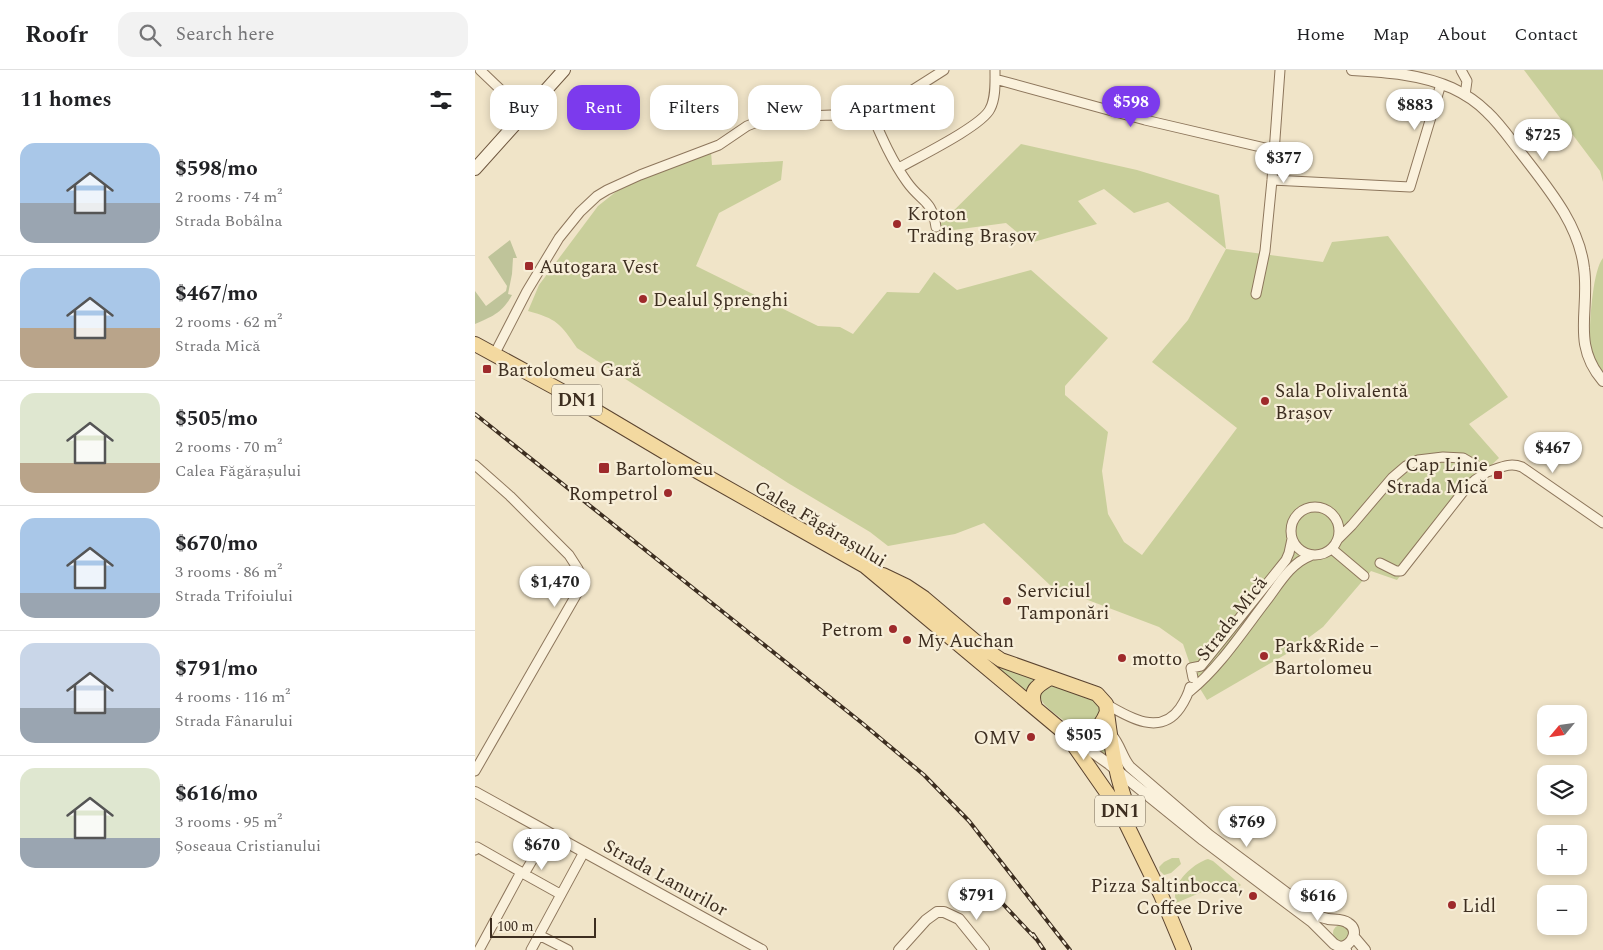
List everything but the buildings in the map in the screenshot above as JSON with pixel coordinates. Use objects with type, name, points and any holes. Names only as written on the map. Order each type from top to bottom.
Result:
[{"type":"main road","points":[[551,85],[564,70]]},
{"type":"main road","points":[[475,169],[511,130]]},
{"type":"main road","name":"Calea Făgărașului","points":[[475,344],[567,394],[690,467],[865,566],[1067,734],[1121,813],[1161,894],[1184,950]]},
{"type":"main road","name":"DN1","points":[[865,566],[918,594],[991,654],[1007,662],[1097,694],[1106,708],[1116,770]]},
{"type":"main road","points":[[1035,707],[1032,699],[1035,690],[1050,678]]},
{"type":"main road","points":[[1067,734],[1091,733],[1101,725],[1106,708]]},
{"type":"main road","name":"Calea Făgărașului","points":[[1116,770],[1120,789],[1159,882],[1161,894]]},
{"type":"street","points":[[480,70],[496,85]]},
{"type":"street","points":[[919,85],[943,70]]},
{"type":"street","points":[[1255,294],[1265,251],[1281,70]]},
{"type":"street","points":[[1352,70],[1401,74],[1441,84],[1465,95],[1487,111],[1496,121],[1544,183],[1576,237],[1584,268],[1583,338],[1587,354],[1594,369],[1603,381]]},
{"type":"street","points":[[1461,70],[1467,81],[1465,95]]},
{"type":"street","points":[[899,168],[973,126],[985,117],[991,109],[995,75],[1145,120],[1274,150]]},
{"type":"street","points":[[1272,180],[1410,187],[1441,84]]},
{"type":"street","points":[[493,355],[527,291],[559,238],[580,212],[597,196],[640,175],[719,145],[747,126],[762,120],[831,115]]},
{"type":"street","points":[[878,130],[884,144],[911,187],[932,209],[936,227]]},
{"type":"street","points":[[1364,576],[1332,549],[1338,539],[1392,478],[1406,466],[1417,460],[1443,457],[1463,458],[1487,472]]},
{"type":"street","points":[[1380,563],[1396,571],[1401,571],[1466,488],[1487,472],[1514,464],[1522,467],[1603,523]]},
{"type":"street","points":[[475,465],[510,496],[569,555],[578,569],[582,581],[579,590],[475,771]]},
{"type":"street","name":"Strada Mică","points":[[1189,692],[1193,678],[1201,666],[1286,560],[1291,539],[1291,524],[1295,516],[1309,508],[1325,509],[1337,520],[1339,528]]},
{"type":"street","points":[[1338,539],[1339,528],[1352,525]]},
{"type":"street","points":[[1291,539],[1302,553],[1310,556]]},
{"type":"street","name":"Strada Mică","points":[[1189,692],[1219,662],[1292,568],[1302,558],[1325,554],[1332,549]]},
{"type":"street","name":"Strada Mică","points":[[1193,678],[1191,668],[1201,666]]},
{"type":"street","points":[[1106,708],[1142,722],[1161,722],[1169,719],[1177,712],[1189,692]]},
{"type":"street","points":[[1110,732],[1126,763],[1209,836],[1316,915],[1325,919],[1345,921],[1352,926],[1354,937],[1365,950]]},
{"type":"street","points":[[1067,734],[1312,922],[1334,944],[1343,948],[1354,937]]},
{"type":"street","name":"Strada Lanurilor","points":[[475,792],[762,950]]},
{"type":"street","points":[[479,950],[543,842]]},
{"type":"street","points":[[475,850],[477,846],[560,894]]},
{"type":"street","points":[[531,950],[584,852]]},
{"type":"street","points":[[899,950],[937,912],[944,912],[959,919],[984,950]]},
{"type":"street","points":[[1329,939],[1329,928],[1338,920]]},
{"type":"street","points":[[539,935],[568,950]]},
{"type":"green space","points":[[1524,70],[1603,70],[1603,182],[1600,171]]},
{"type":"green space","points":[[1021,144],[1137,170],[1219,195],[1226,249],[1168,202],[1134,213],[1104,189],[1078,201],[1097,224],[1030,243],[1006,223],[931,233]]},
{"type":"green space","points":[[711,152],[712,165],[783,161],[781,180],[719,213],[696,266],[818,326],[840,327],[853,334],[887,292],[919,293],[934,272],[957,290],[1031,270],[1108,338],[1065,386],[1065,395],[1108,432],[1102,471],[1108,514],[1124,542],[1142,555],[1237,428],[1152,362],[1188,320],[1226,249],[1323,262],[1332,242],[1388,236],[1508,397],[1469,424],[1499,458],[1470,485],[1397,580],[1371,571],[1323,627],[1288,653],[1207,700],[1196,682],[1183,644],[1159,627],[1051,586],[984,523],[955,534],[888,546],[870,532],[788,483],[577,348],[557,323],[528,311],[539,285],[598,206],[622,187]]},
{"type":"green space","points":[[510,240],[517,258],[513,258],[508,294],[512,295],[505,306],[497,313],[475,324],[475,291],[486,306],[506,291],[507,286],[488,257]]},
{"type":"green space","points":[[1603,258],[1603,375],[1593,358],[1590,339],[1594,287],[1599,265]]},
{"type":"green space","points":[[1001,665],[1038,677],[1028,692],[999,669]]},
{"type":"green space","points":[[1052,683],[1095,697],[1100,705],[1101,716],[1097,724],[1081,731],[1066,722],[1044,704],[1041,698],[1042,689]]},
{"type":"green space","points":[[1104,726],[1109,758],[1084,739]]},
{"type":"green space","points":[[1172,858],[1179,858],[1181,864],[1171,873],[1164,875],[1159,867]]},
{"type":"green space","points":[[1208,859],[1213,861],[1241,885],[1237,888],[1228,881],[1176,903],[1175,891],[1180,881],[1193,867]]},
{"type":"green space","points":[[1341,925],[1347,927],[1349,933],[1347,939],[1341,941],[1335,939],[1333,933],[1335,927]]},
{"type":"railway","points":[[475,414],[862,723],[924,775],[969,821],[1070,950]]},
{"type":"railway","points":[[984,884],[1036,939]]},
{"type":"railway","points":[[1033,934],[1044,950]]},
{"type":"place","name":"Kroton Trading Brașov","points":[[897,224]]},
{"type":"place","name":"Autogara Vest","points":[[529,266]]},
{"type":"place","name":"Dealul Șprenghi","points":[[643,299]]},
{"type":"place","name":"Bartolomeu Gară","points":[[487,369]]},
{"type":"place","name":"Sala Polivalentă Brașov","points":[[1265,401]]},
{"type":"place","name":"Bartolomeu","points":[[604,468]]},
{"type":"place","name":"Cap Linie Strada Mică","points":[[1498,475]]},
{"type":"place","name":"Rompetrol","points":[[668,493]]},
{"type":"place","name":"Serviciul Tamponări","points":[[1007,601]]},
{"type":"place","name":"Petrom","points":[[893,629]]},
{"type":"place","name":"My Auchan","points":[[907,640]]},
{"type":"place","name":"Park&Ride – Bartolomeu","points":[[1264,656]]},
{"type":"place","name":"motto","points":[[1122,658]]},
{"type":"place","name":"OMV","points":[[1031,737]]},
{"type":"place","name":"Pizza Saltinbocca, Coffee Drive","points":[[1253,896]]},
{"type":"place","name":"Lidl","points":[[1452,905]]}]
